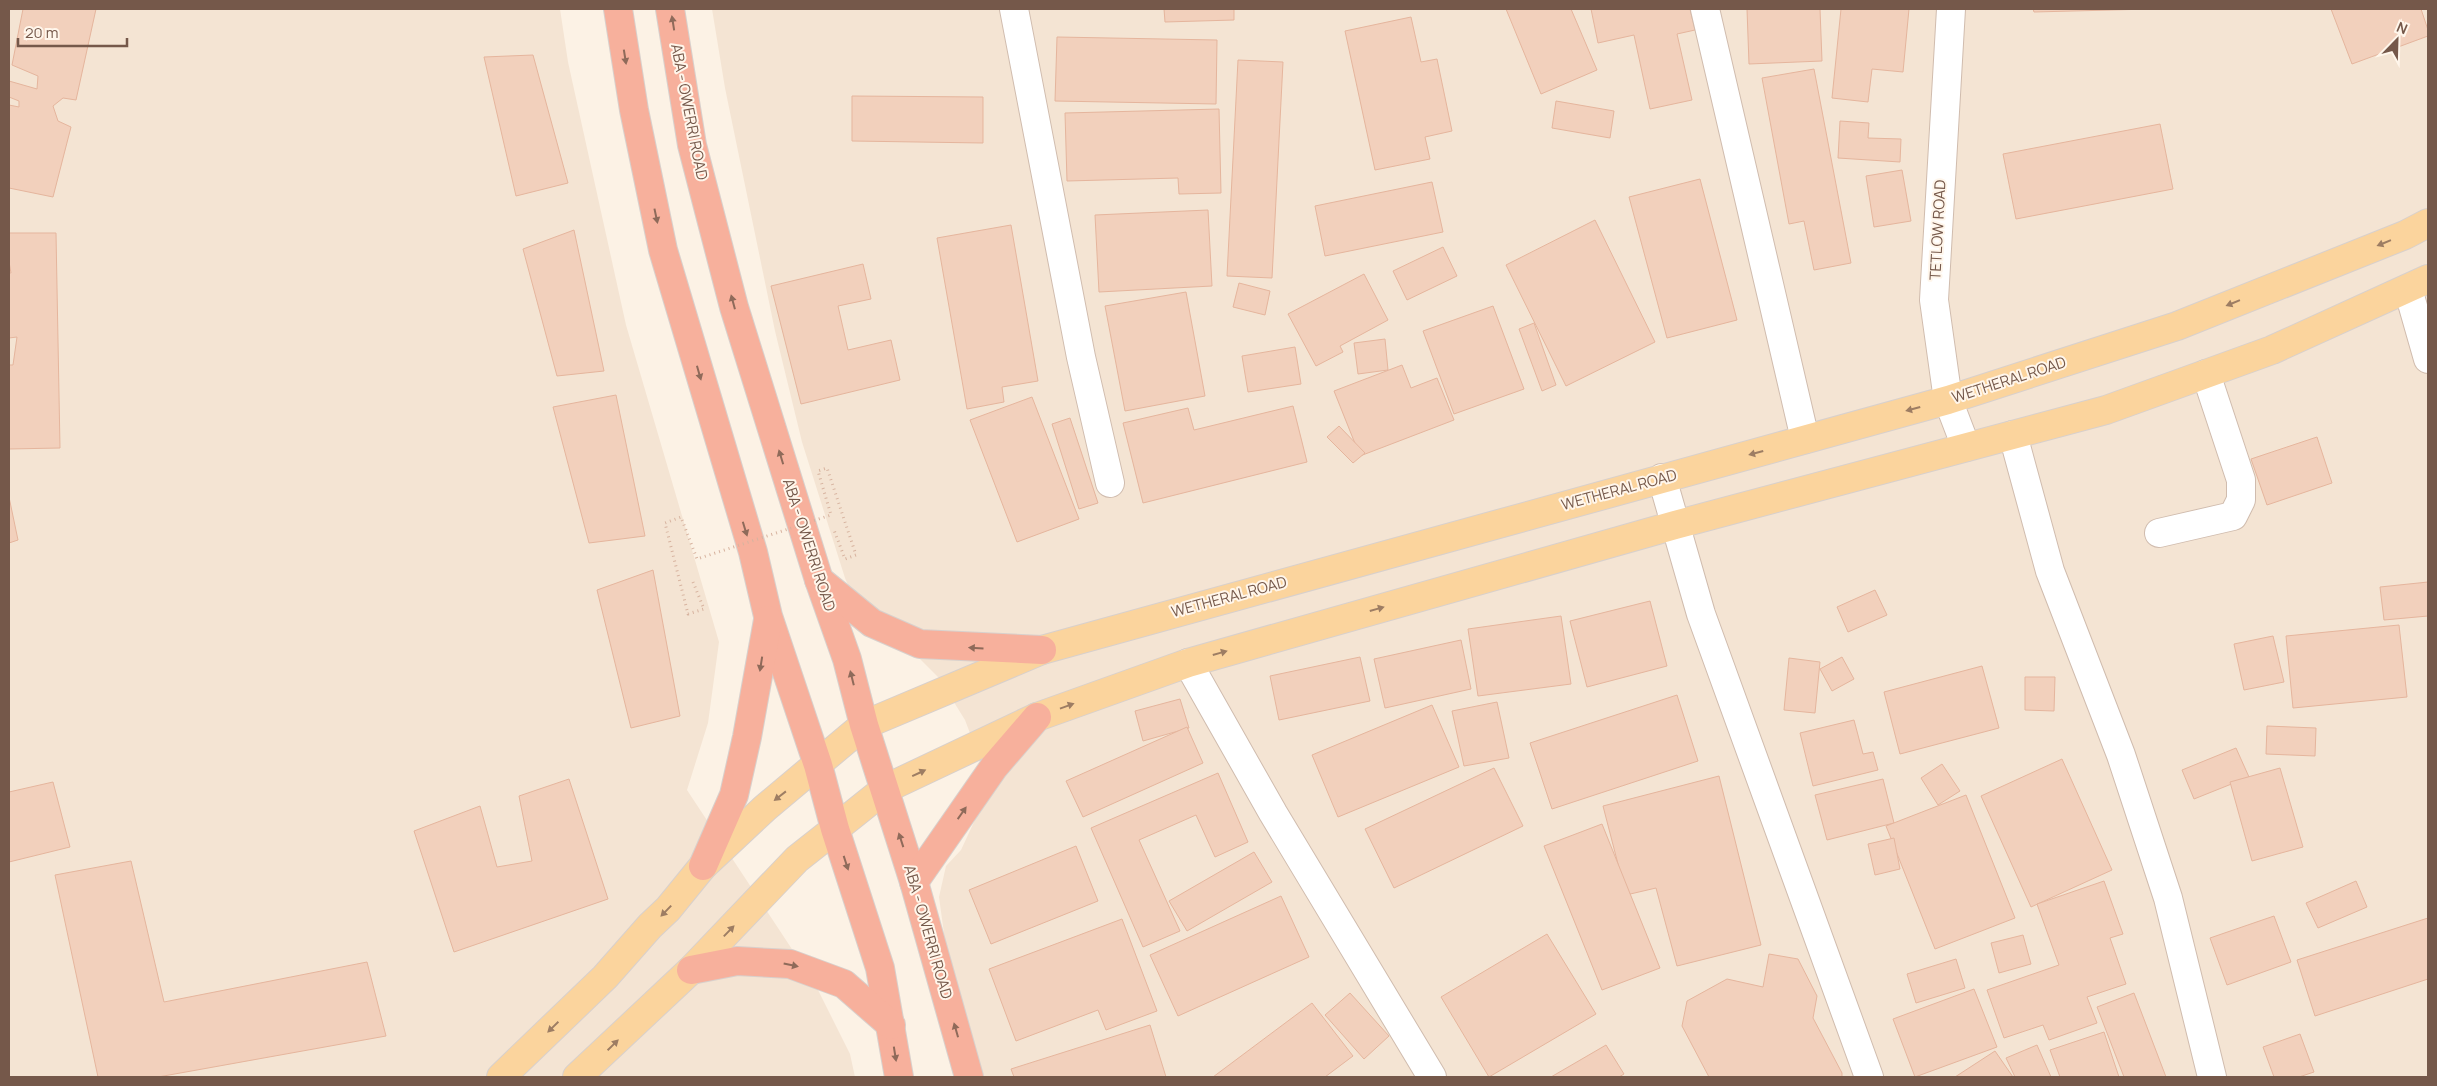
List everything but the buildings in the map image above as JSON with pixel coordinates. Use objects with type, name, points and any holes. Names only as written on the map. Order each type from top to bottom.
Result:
[{"type":"highway","points":[[618,9],[634,110],[663,250],[753,552],[768,616],[818,766],[835,829],[880,968],[899,1077]]},
{"type":"highway","name":"ABA - OWERRI ROAD","points":[[670,9],[692,145],[729,288],[820,580],[848,660],[864,725],[914,882],[969,1077]]},
{"type":"highway","points":[[820,580],[872,623],[920,644],[1042,650]]},
{"type":"highway","points":[[703,866],[734,795],[759,677],[768,616]]},
{"type":"highway","points":[[914,882],[994,767],[1036,718]]},
{"type":"highway","points":[[691,970],[737,961],[790,964],[844,984],[891,1025]]},
{"type":"main road","name":"WETHERAL ROAD","points":[[500,1077],[605,977],[650,926],[668,909],[703,866],[765,808],[818,766],[864,725],[1042,650],[1948,400],[2177,326],[2406,235],[2428,223]]},
{"type":"main road","points":[[577,1077],[691,970],[797,859],[885,789],[1036,718],[1188,663],[1675,526],[2106,410],[2272,350],[2418,284]]},
{"type":"street","points":[[1014,9],[1081,357],[1110,483]]},
{"type":"street","points":[[1705,9],[1805,439]]},
{"type":"street","name":"TETLOW ROAD","points":[[1951,9],[1934,300],[1948,400],[1966,447]]},
{"type":"street","points":[[2418,284],[2428,359]]},
{"type":"street","points":[[2159,533],[2233,516],[2241,500],[2241,480],[2206,374]]},
{"type":"street","points":[[2013,434],[2050,571],[2121,755],[2168,898],[2212,1077]]},
{"type":"street","points":[[1662,478],[1701,614],[1869,1077]]},
{"type":"street","points":[[1188,663],[1273,812],[1432,1077]]},
{"type":"path","points":[[693,582],[704,609],[688,614],[665,523],[681,518],[697,559],[831,515],[818,471],[827,468],[856,555],[845,559],[834,530]]},
{"type":"shaded area","points":[[9,9],[560,9],[568,62],[626,325],[719,642],[708,723],[687,790],[815,984],[850,1054],[855,1077],[9,1077]]},
{"type":"shaded area","points":[[712,9],[2428,9],[2428,1077],[977,1077],[954,1006],[939,897],[946,866],[961,850],[986,796],[982,765],[965,720],[939,678],[910,649],[863,620],[845,578],[802,442],[775,331],[725,88]]}]
